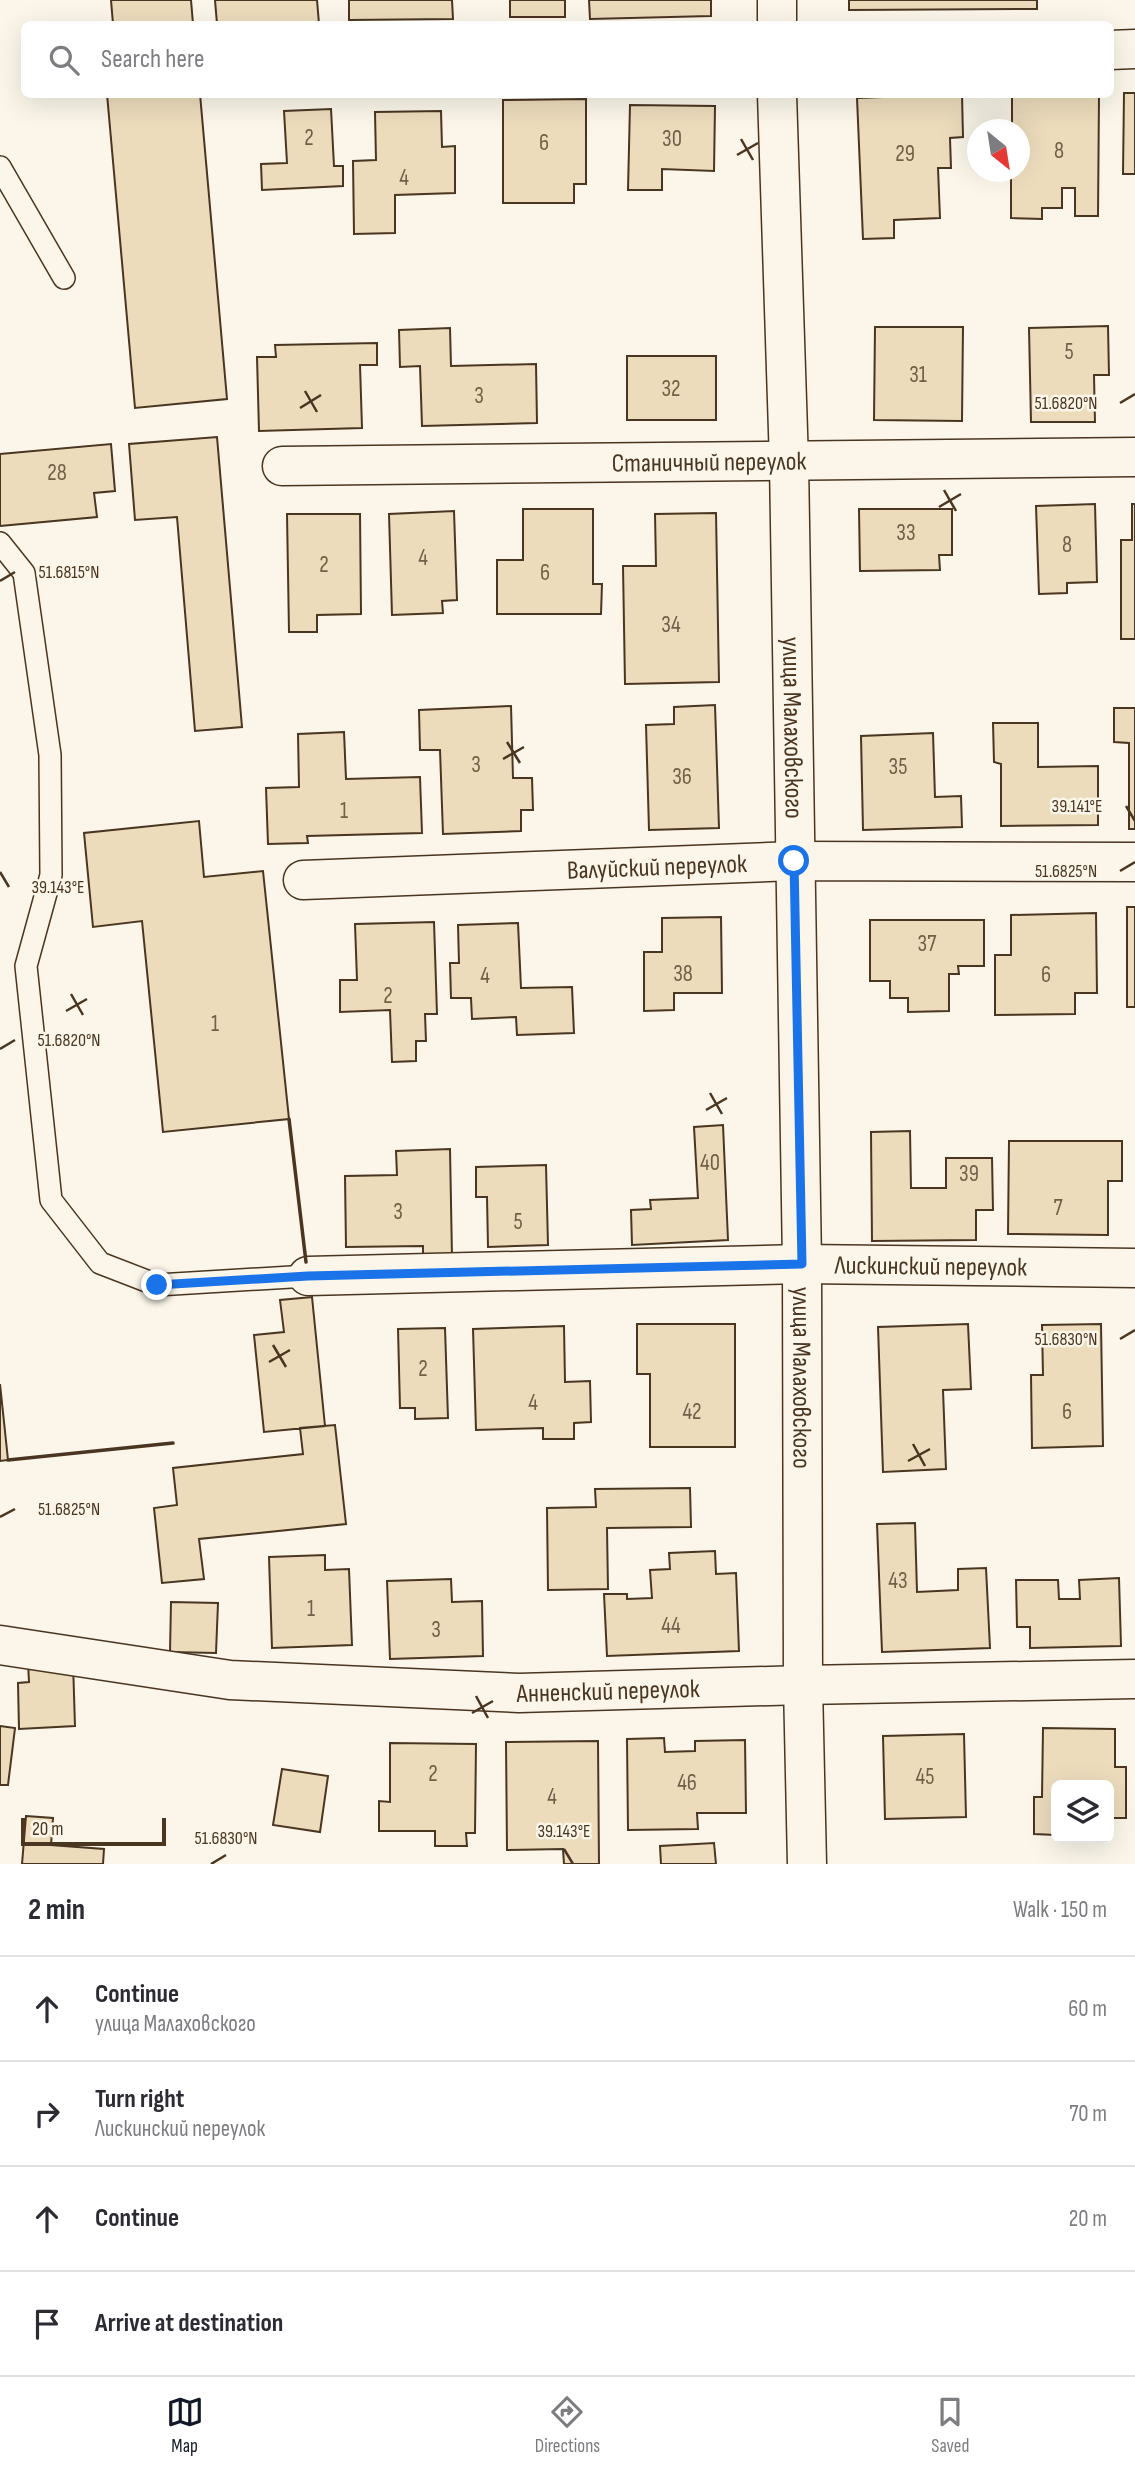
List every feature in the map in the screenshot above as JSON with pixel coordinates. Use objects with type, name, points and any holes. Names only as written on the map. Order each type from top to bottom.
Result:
[{"type":"street","points":[[777,0],[777,21]]},
{"type":"street","points":[[1114,50],[1135,50]]},
{"type":"street","name":"улица Малаховского","points":[[777,98],[789,462],[802,1264],[803,1685],[807,1864]]},
{"type":"street","name":"Станичный переулок","points":[[282,466],[1135,457]]},
{"type":"street","name":"Валуйский переулок","points":[[303,880],[794,861],[1135,862]]},
{"type":"street","name":"Лискинский переулок","points":[[308,1276],[802,1264],[1135,1268]]},
{"type":"street","name":"Анненский переулок","points":[[0,1645],[244,1681],[519,1693],[1135,1679]]},
{"type":"lane","points":[[0,167],[64,278]]},
{"type":"lane","points":[[0,543],[24,573],[50,755],[51,875],[26,966],[51,1200],[100,1263],[157,1285],[308,1276]]},
{"type":"building","points":[[111,0],[191,0],[193,21],[113,21]]},
{"type":"building","points":[[215,0],[317,0],[319,21],[217,21]]},
{"type":"building","points":[[349,0],[452,0],[453,19],[349,20]]},
{"type":"building","points":[[510,0],[565,0],[565,17],[510,17]]},
{"type":"building","points":[[589,0],[711,0],[711,16],[590,19]]},
{"type":"building","points":[[849,0],[1037,0],[1037,9],[849,10]]},
{"type":"building","points":[[1124,93],[1135,93],[1135,174],[1123,174]]},
{"type":"building","points":[[107,98],[200,98],[227,399],[135,408]]},
{"type":"building","points":[[857,98],[962,98],[963,137],[950,138],[951,168],[938,168],[940,218],[894,220],[894,238],[863,239]]},
{"type":"building","points":[[1012,98],[1099,98],[1098,216],[1075,216],[1075,188],[1062,188],[1062,208],[1042,208],[1042,219],[1011,218],[1011,182],[1030,182],[1030,119],[1012,119]]},
{"type":"building","points":[[586,99],[586,184],[574,184],[574,203],[503,203],[503,100]]},
{"type":"building","points":[[630,105],[715,106],[714,171],[662,169],[662,190],[628,190]]},
{"type":"building","points":[[331,109],[334,166],[343,166],[343,186],[262,190],[261,164],[287,163],[284,111]]},
{"type":"building","points":[[441,111],[442,147],[455,146],[455,193],[395,195],[395,233],[354,234],[353,161],[376,160],[375,112]]},
{"type":"building","points":[[1108,326],[1109,375],[1094,375],[1095,422],[1031,422],[1029,328]]},
{"type":"building","points":[[875,327],[963,327],[962,421],[874,420]]},
{"type":"building","points":[[450,328],[451,366],[536,364],[537,423],[422,426],[420,366],[400,367],[399,330]]},
{"type":"building","points":[[377,343],[377,365],[360,365],[362,428],[259,431],[257,357],[276,357],[275,345]]},
{"type":"building","points":[[627,356],[716,356],[716,420],[627,420]]},
{"type":"building","points":[[217,437],[242,727],[195,731],[177,517],[135,520],[129,444]]},
{"type":"building","points":[[111,444],[115,491],[94,493],[97,517],[0,526],[0,454]]},
{"type":"building","points":[[1095,504],[1097,582],[1067,583],[1067,593],[1039,594],[1036,506]]},
{"type":"building","points":[[1132,504],[1135,504],[1135,639],[1121,639],[1121,540],[1132,540]]},
{"type":"building","points":[[523,509],[593,509],[593,584],[602,584],[601,614],[497,614],[497,560],[523,560]]},
{"type":"building","points":[[859,509],[952,509],[952,555],[939,555],[940,570],[860,571]]},
{"type":"building","points":[[454,511],[457,600],[442,601],[443,613],[392,615],[389,514]]},
{"type":"building","points":[[716,513],[719,682],[625,684],[623,566],[656,566],[655,514]]},
{"type":"building","points":[[287,514],[360,514],[361,614],[317,615],[317,632],[289,632]]},
{"type":"building","points":[[715,705],[719,828],[649,830],[646,725],[674,724],[674,707]]},
{"type":"building","points":[[511,706],[513,778],[532,778],[533,810],[521,810],[521,831],[443,834],[440,750],[420,750],[419,710]]},
{"type":"building","points":[[1114,708],[1135,708],[1135,829],[1129,829],[1129,743],[1114,742]]},
{"type":"building","points":[[993,723],[1038,723],[1038,767],[1098,766],[1098,825],[1001,826],[1001,764],[994,762]]},
{"type":"building","points":[[344,732],[346,779],[420,777],[422,833],[307,836],[308,843],[268,844],[266,788],[299,787],[298,734]]},
{"type":"building","points":[[933,733],[935,797],[961,796],[962,827],[863,830],[861,736]]},
{"type":"building","points":[[199,821],[204,877],[263,871],[289,1119],[163,1132],[142,921],[93,927],[84,833]]},
{"type":"building","points":[[1127,907],[1135,907],[1135,1007],[1127,1007]]},
{"type":"building","points":[[1096,913],[1097,993],[1075,993],[1075,1014],[995,1015],[995,955],[1011,955],[1011,915]]},
{"type":"building","points":[[721,917],[722,993],[674,993],[674,1010],[644,1011],[644,952],[662,952],[662,918]]},
{"type":"building","points":[[870,920],[984,920],[984,966],[958,966],[959,974],[949,974],[949,1011],[908,1012],[908,998],[890,998],[890,981],[870,981]]},
{"type":"building","points":[[434,922],[437,1014],[425,1014],[426,1041],[416,1041],[416,1061],[392,1062],[390,1010],[340,1012],[340,980],[357,980],[355,924]]},
{"type":"building","points":[[518,923],[521,988],[572,987],[574,1033],[517,1035],[516,1017],[472,1019],[471,998],[451,998],[450,963],[459,963],[458,925]]},
{"type":"building","points":[[723,1125],[728,1240],[632,1245],[631,1210],[651,1209],[650,1200],[698,1198],[694,1127]]},
{"type":"building","points":[[910,1131],[911,1188],[946,1188],[946,1158],[992,1158],[993,1210],[976,1210],[976,1240],[872,1241],[871,1132]]},
{"type":"building","points":[[1009,1141],[1122,1141],[1122,1181],[1108,1181],[1108,1235],[1008,1234]]},
{"type":"building","points":[[450,1149],[452,1257],[423,1258],[423,1246],[346,1247],[345,1176],[397,1175],[396,1151]]},
{"type":"building","points":[[546,1165],[548,1245],[488,1247],[487,1197],[476,1197],[476,1167]]},
{"type":"building","points":[[312,1297],[325,1426],[264,1432],[254,1335],[284,1332],[280,1300]]},
{"type":"building","points":[[637,1324],[735,1324],[735,1447],[650,1447],[650,1374],[637,1374]]},
{"type":"building","points":[[968,1324],[971,1389],[943,1390],[946,1469],[883,1472],[878,1327]]},
{"type":"building","points":[[1101,1324],[1103,1446],[1032,1448],[1031,1375],[1043,1375],[1042,1325]]},
{"type":"building","points":[[564,1326],[565,1382],[590,1381],[591,1422],[574,1423],[574,1439],[543,1439],[543,1428],[476,1430],[473,1329]]},
{"type":"building","points":[[445,1328],[448,1418],[415,1419],[415,1408],[400,1408],[398,1329]]},
{"type":"building","points":[[0,1384],[8,1460],[0,1461]]},
{"type":"building","points":[[335,1425],[346,1524],[199,1539],[204,1579],[162,1583],[154,1508],[177,1505],[173,1468],[303,1454],[300,1428]]},
{"type":"building","points":[[690,1488],[691,1527],[607,1528],[608,1589],[548,1590],[547,1508],[596,1507],[595,1489]]},
{"type":"building","points":[[915,1523],[917,1592],[958,1590],[958,1569],[986,1568],[990,1648],[882,1652],[877,1524]]},
{"type":"building","points":[[715,1551],[716,1574],[736,1573],[739,1651],[607,1656],[604,1594],[627,1594],[627,1599],[652,1598],[650,1570],[670,1569],[669,1553]]},
{"type":"building","points":[[325,1555],[325,1570],[349,1569],[352,1645],[272,1648],[269,1557]]},
{"type":"building","points":[[1119,1578],[1121,1646],[1030,1648],[1030,1627],[1017,1627],[1016,1580],[1058,1580],[1059,1599],[1080,1599],[1079,1580]]},
{"type":"building","points":[[451,1579],[452,1602],[482,1601],[483,1656],[390,1659],[387,1581]]},
{"type":"building","points":[[171,1602],[218,1603],[216,1653],[170,1652]]},
{"type":"building","points":[[28,1663],[73,1663],[75,1726],[19,1729],[18,1683],[29,1682]]},
{"type":"building","points":[[0,1726],[15,1728],[8,1785],[0,1785]]},
{"type":"building","points":[[1043,1728],[1115,1729],[1115,1767],[1126,1767],[1126,1818],[1114,1818],[1114,1780],[1051,1780],[1051,1835],[1034,1834],[1034,1797],[1042,1797]]},
{"type":"building","points":[[964,1734],[966,1817],[885,1819],[883,1736]]},
{"type":"building","points":[[664,1738],[665,1752],[695,1751],[695,1741],[745,1740],[746,1813],[697,1813],[698,1829],[628,1830],[627,1739]]},
{"type":"building","points":[[598,1741],[599,1864],[564,1864],[563,1849],[507,1850],[506,1742]]},
{"type":"building","points":[[390,1743],[476,1744],[475,1833],[466,1833],[467,1846],[435,1846],[435,1831],[379,1831],[379,1801],[390,1802]]},
{"type":"building","points":[[282,1769],[328,1776],[320,1832],[273,1825]]},
{"type":"building","points":[[26,1816],[53,1818],[51,1845],[104,1849],[103,1864],[22,1864]]},
{"type":"building","points":[[714,1843],[716,1864],[661,1864],[660,1846]]},
{"type":"wall","points":[[289,1119],[306,1262]]},
{"type":"wall","points":[[8,1460],[173,1443]]},
{"type":"route","points":[[157,1285],[308,1276],[802,1264],[794,861]]}]
